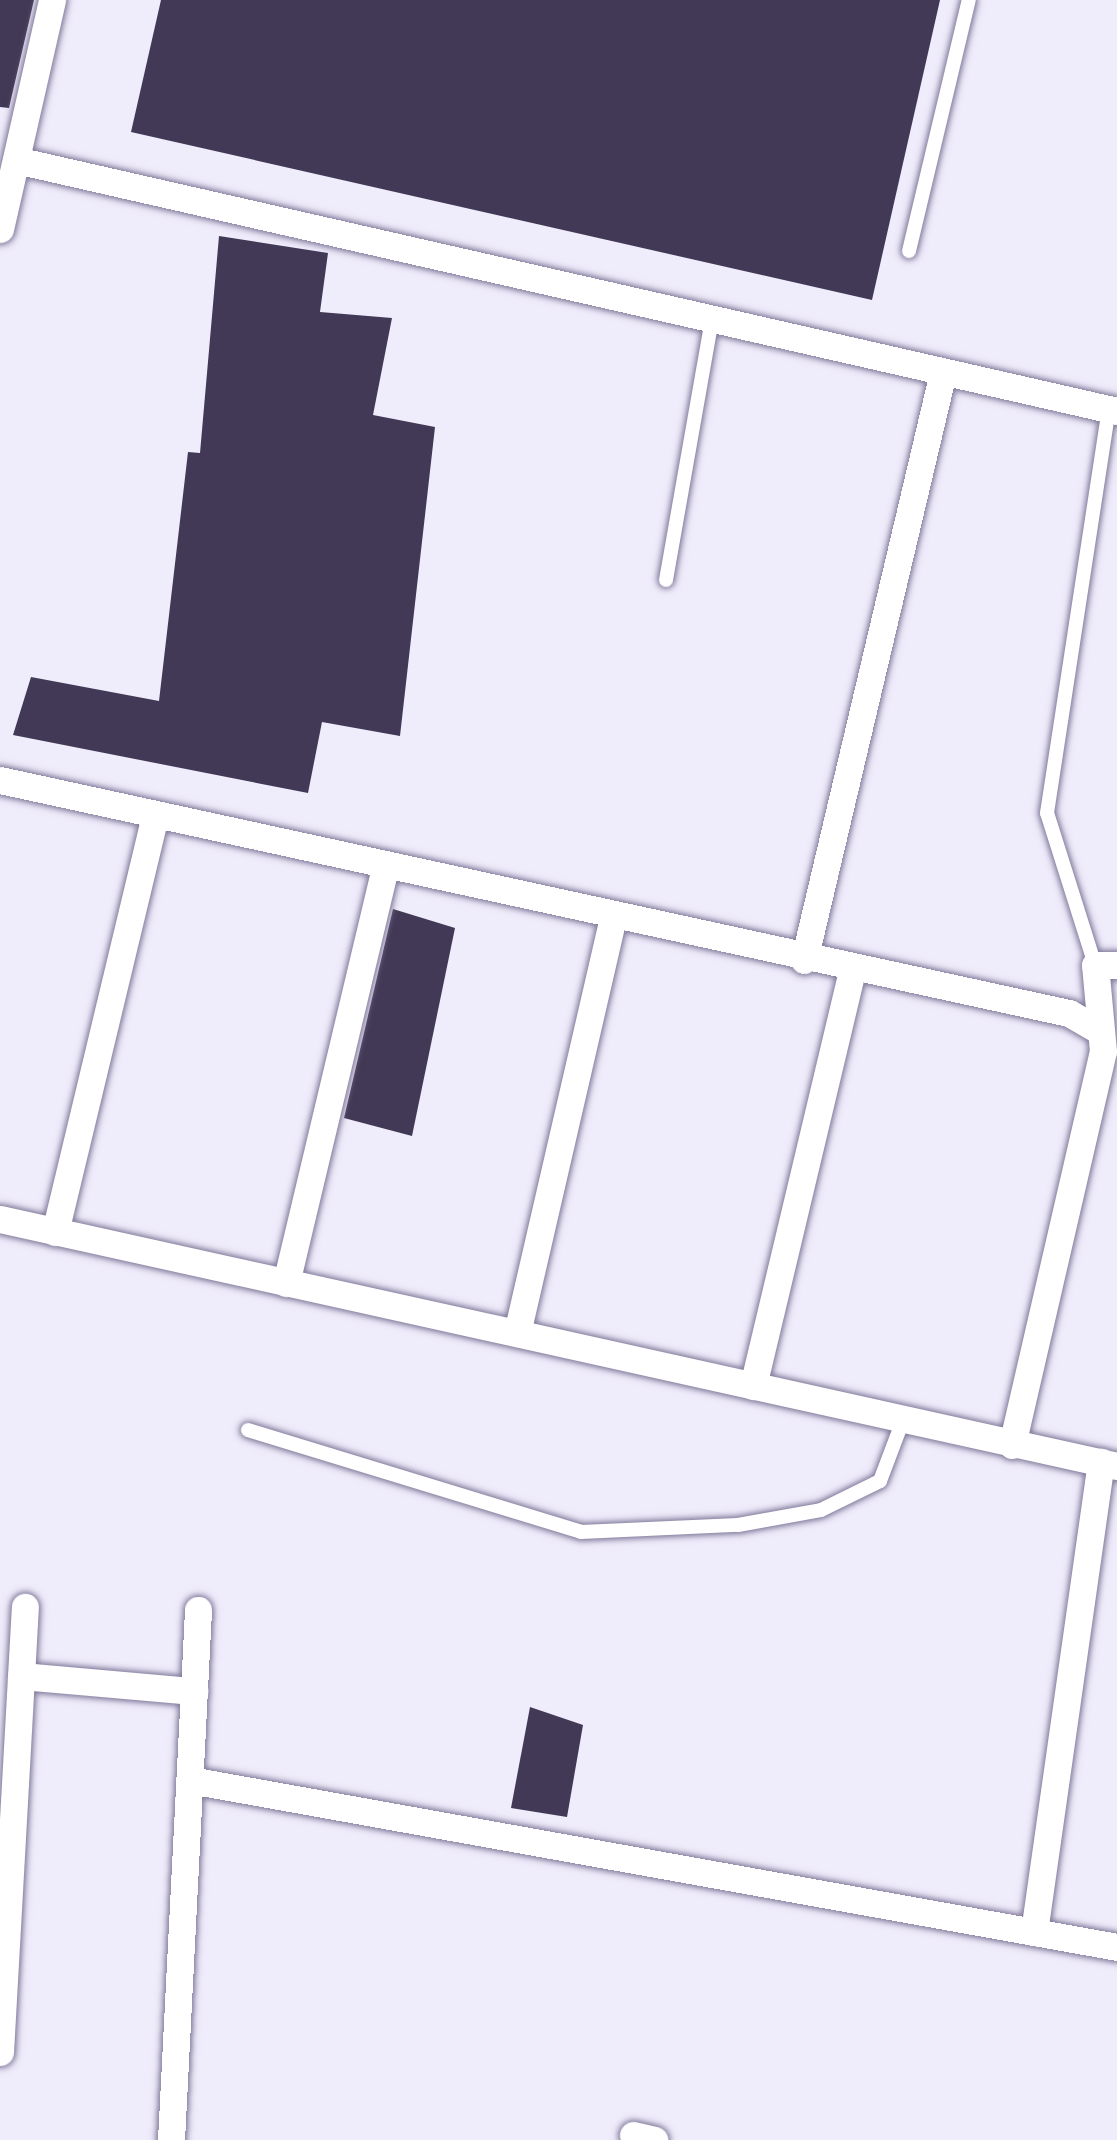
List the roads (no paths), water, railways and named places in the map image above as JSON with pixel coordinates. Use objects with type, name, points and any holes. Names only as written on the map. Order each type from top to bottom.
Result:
[{"type":"street","points":[[0,229],[52,0]]},
{"type":"street","points":[[16,160],[1113,410]]},
{"type":"street","points":[[804,960],[943,372]]},
{"type":"street","points":[[0,780],[804,960],[1069,1013],[1099,1030]]},
{"type":"street","points":[[55,1232],[155,815]]},
{"type":"street","points":[[286,1283],[385,867]]},
{"type":"street","points":[[517,1334],[613,918]]},
{"type":"street","points":[[1012,1445],[1102,1051],[1099,1030],[1106,965]]},
{"type":"street","points":[[754,1386],[852,970]]},
{"type":"street","points":[[0,1219],[1109,1464],[1034,1932]]},
{"type":"street","points":[[0,2052],[25,1607]]},
{"type":"street","points":[[171,2140],[198,1610]]},
{"type":"street","points":[[21,1676],[194,1691]]},
{"type":"street","points":[[190,1780],[1117,1947]]},
{"type":"lane","points":[[909,251],[969,0]]},
{"type":"lane","points":[[666,580],[712,319]]},
{"type":"lane","points":[[1106,965],[1047,813],[1113,410]]},
{"type":"lane","points":[[248,1430],[580,1532],[738,1525],[821,1510],[880,1480],[903,1420]]}]
